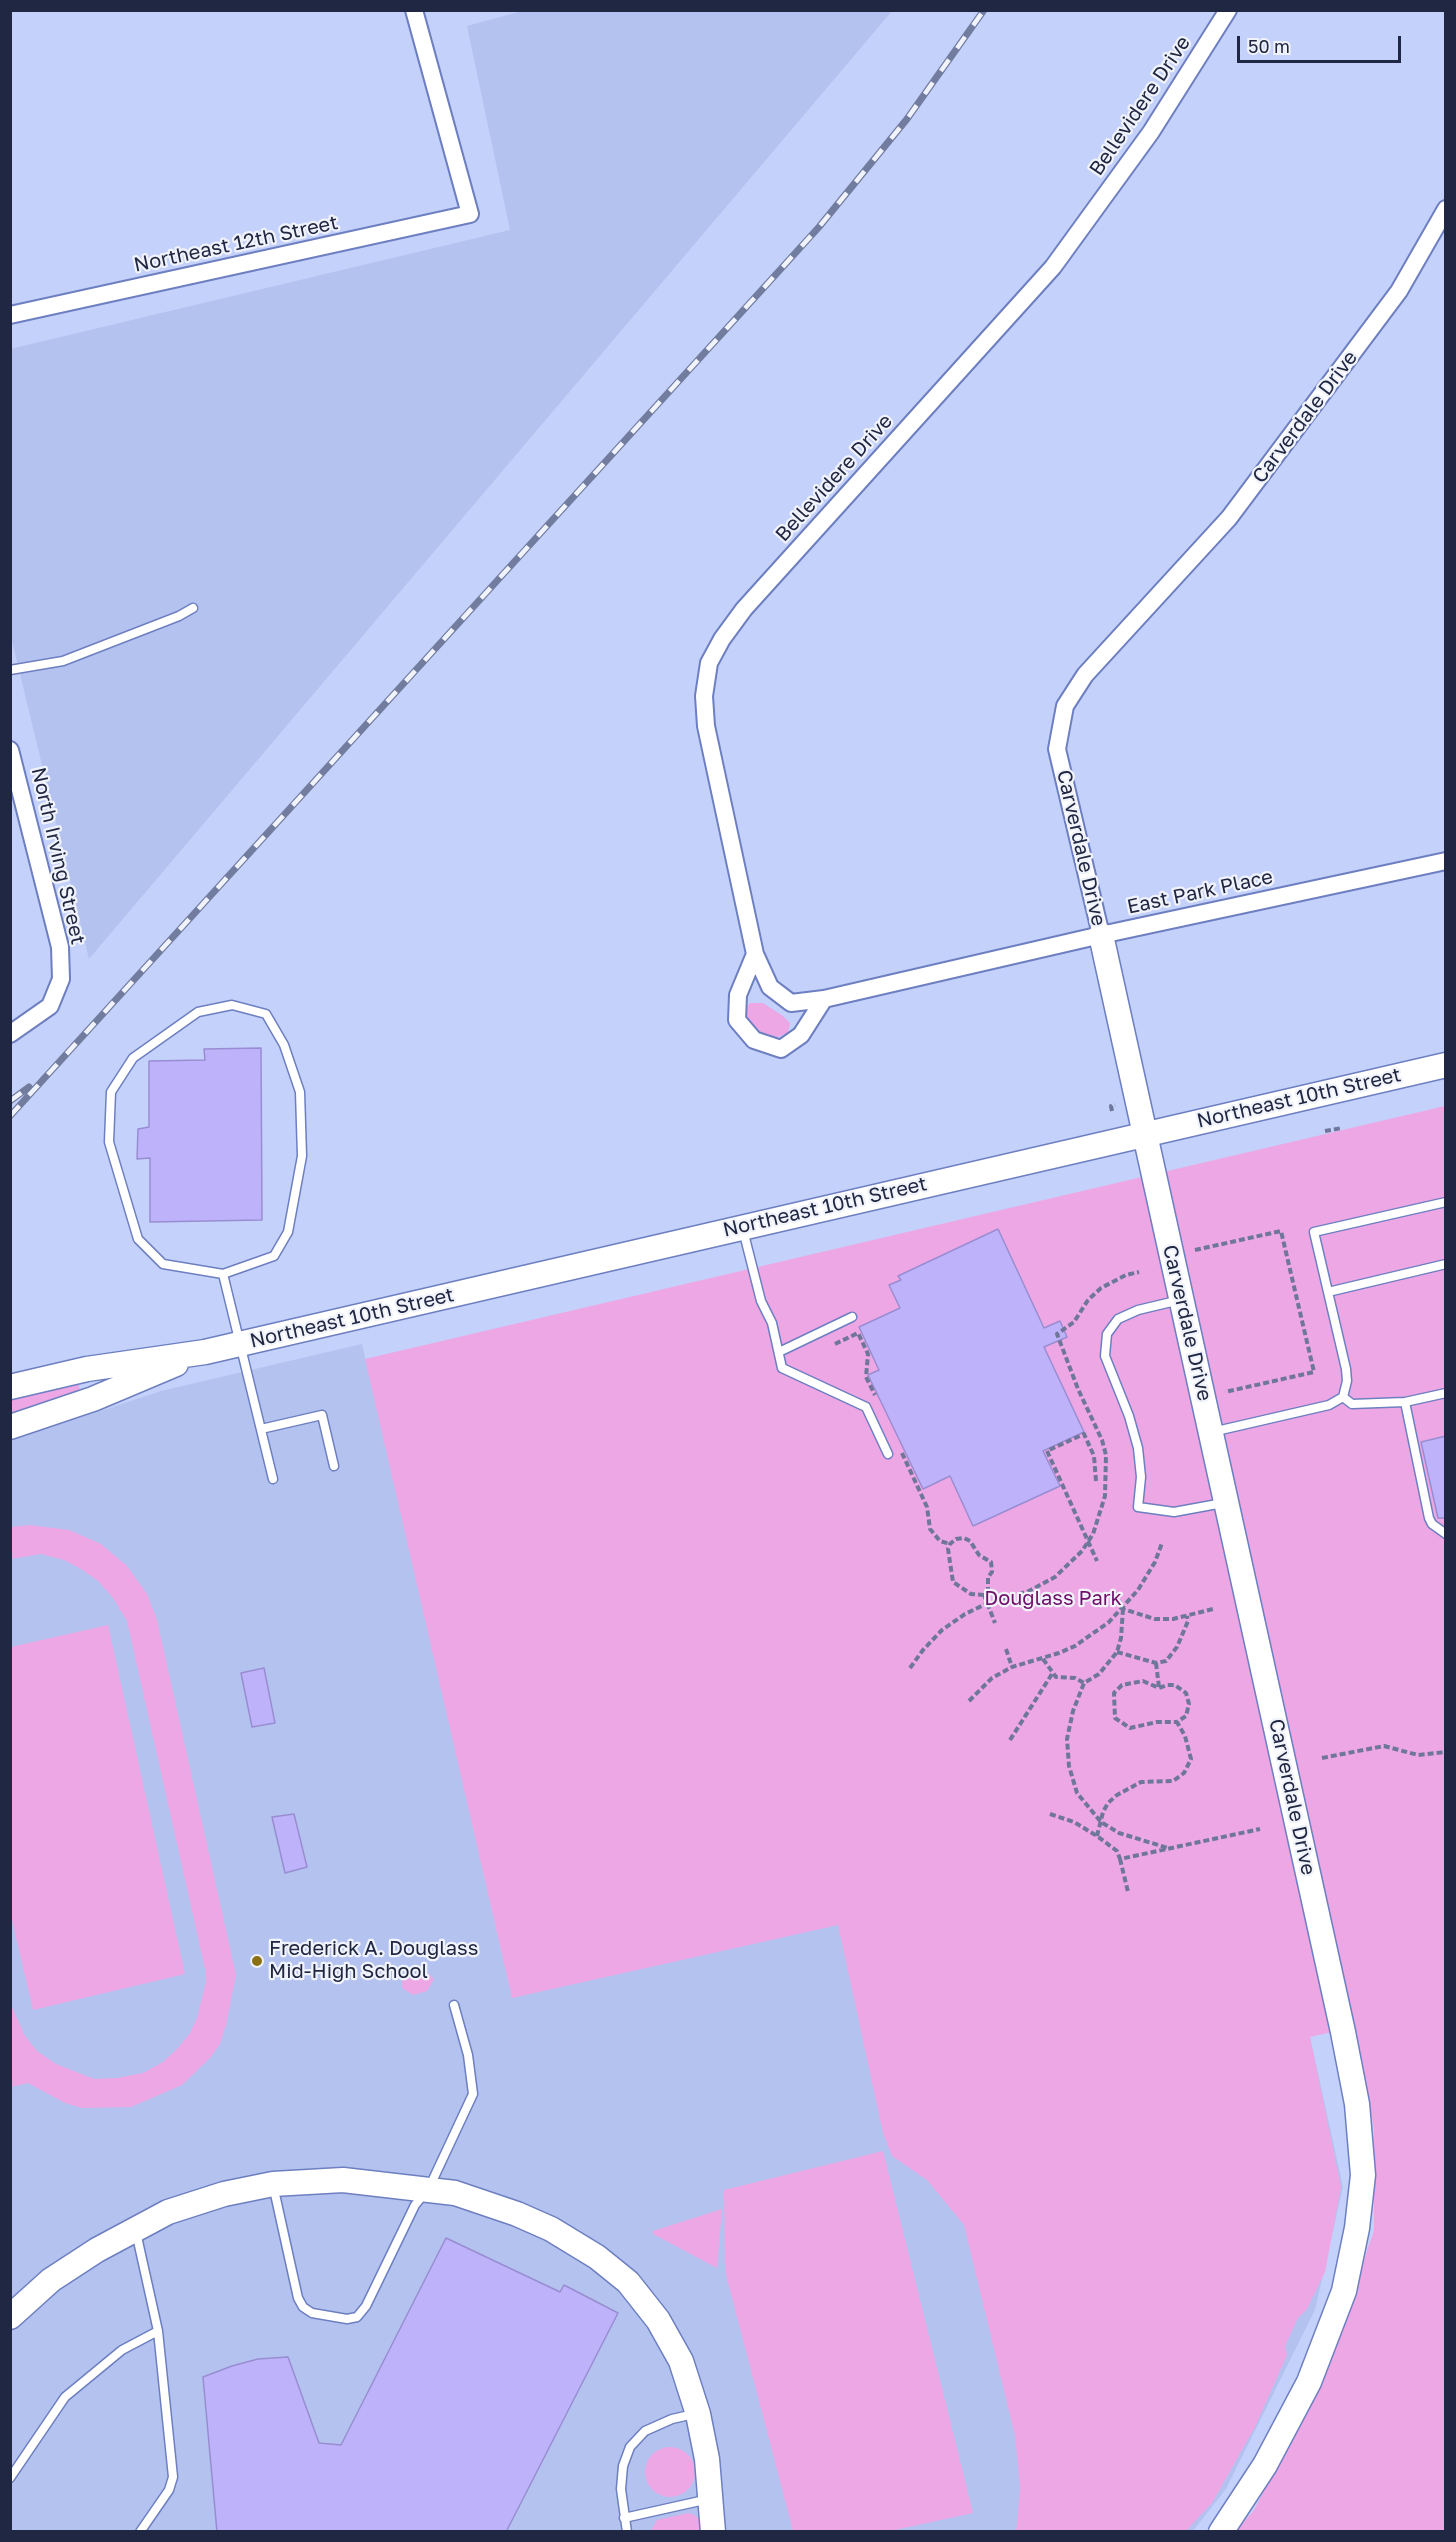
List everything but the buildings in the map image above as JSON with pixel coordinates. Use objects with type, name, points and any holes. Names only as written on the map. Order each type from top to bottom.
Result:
[{"type":"street","name":"Northeast 12th Street","points":[[10,315],[470,214],[414,10]]},
{"type":"street","name":"Bellevidere Drive","points":[[755,954],[706,726],[704,696],[709,663],[722,639],[744,609],[1053,267],[1151,132],[1228,10]]},
{"type":"street","name":"Carverdale Drive","points":[[1221,2532],[1265,2465],[1309,2382],[1344,2291],[1357,2228],[1363,2175],[1356,2104],[1343,2032],[1212,1432],[1057,749],[1065,706],[1085,675],[1229,518],[1399,291],[1446,209]]},
{"type":"street","name":"North Irving Street","points":[[10,750],[60,946],[61,979],[50,1006],[10,1034]]},
{"type":"street","name":"East Park Place","points":[[755,954],[770,987],[791,1003],[824,999],[1101,935],[1446,861]]},
{"type":"street","points":[[755,954],[738,996],[737,1020],[754,1040],[781,1049],[801,1035],[824,999]]},
{"type":"street","name":"Northeast 10th Street","points":[[10,1387],[87,1369],[206,1352],[1446,1065]]},
{"type":"street","name":"Northeast 10th Street","points":[[10,1427],[93,1399],[206,1352]]},
{"type":"street","points":[[10,2317],[51,2280],[135,2229],[168,2212],[224,2194],[273,2184],[343,2180],[429,2188],[455,2193],[542,2225],[597,2257],[628,2282],[658,2320],[681,2361],[698,2414],[712,2498],[713,2532]]},
{"type":"lane","points":[[10,670],[63,661],[179,616],[193,608]]},
{"type":"lane","points":[[232,1005],[266,1014],[284,1045],[300,1092],[302,1156],[288,1232],[274,1256],[223,1274],[163,1264],[138,1239],[109,1142],[111,1092],[134,1058],[198,1012],[232,1005]]},
{"type":"lane","points":[[1212,1432],[1329,1405],[1343,1397],[1346,1390],[1346,1369],[1314,1232],[1446,1202]]},
{"type":"lane","points":[[742,1227],[761,1301],[772,1323],[783,1368],[866,1407],[888,1454]]},
{"type":"lane","points":[[1328,1292],[1446,1264]]},
{"type":"lane","points":[[223,1274],[273,1479]]},
{"type":"lane","points":[[1182,1300],[1128,1313],[1119,1319],[1107,1334],[1105,1356],[1129,1416],[1138,1448],[1140,1477],[1138,1508],[1174,1512],[1227,1502]]},
{"type":"lane","points":[[779,1352],[852,1317]]},
{"type":"lane","points":[[1343,1397],[1353,1404],[1404,1402],[1446,1393]]},
{"type":"lane","points":[[1404,1402],[1429,1518],[1439,1530],[1446,1534]]},
{"type":"lane","points":[[261,1429],[322,1416],[334,1466]]},
{"type":"lane","points":[[273,2184],[298,2298],[303,2307],[312,2313],[347,2319],[357,2317],[366,2306],[415,2205],[429,2188],[473,2094],[468,2055],[454,2005]]},
{"type":"lane","points":[[135,2229],[158,2331],[173,2477],[169,2490],[140,2532]]},
{"type":"lane","points":[[10,2478],[65,2397],[122,2350],[158,2331]]},
{"type":"lane","points":[[627,2532],[621,2489],[623,2466],[630,2447],[645,2431],[672,2420],[698,2414]]},
{"type":"lane","points":[[624,2518],[712,2498]]},
{"type":"path","points":[[1112,1111],[1111,1106],[1116,1105]]},
{"type":"path","points":[[1325,1131],[1342,1128]]},
{"type":"path","points":[[1196,1250],[1281,1231],[1314,1372],[1225,1392]]},
{"type":"path","points":[[910,1668],[942,1630],[965,1614],[988,1603],[1043,1585],[1067,1567],[1088,1541],[1101,1514],[1105,1496],[1106,1455],[1102,1440],[1078,1389],[1057,1334],[1074,1322],[1088,1300],[1101,1288],[1126,1275],[1139,1272]]},
{"type":"path","points":[[1096,1481],[1094,1456],[1084,1434],[1047,1451],[1097,1561]]},
{"type":"path","points":[[964,1538],[970,1541],[979,1555],[991,1562],[992,1572],[988,1577],[988,1589],[984,1595],[971,1594],[953,1582],[948,1549],[956,1539],[964,1538]]},
{"type":"path","points":[[969,1701],[992,1678],[1012,1667],[1043,1659],[1075,1646],[1109,1622],[1123,1609],[1150,1571],[1162,1543]]},
{"type":"path","points":[[1113,1590],[1123,1609],[1121,1638],[1117,1652],[1110,1662],[1099,1674],[1084,1683],[1073,1711],[1067,1739],[1069,1766],[1077,1793],[1101,1822],[1119,1833],[1168,1848]]},
{"type":"path","points":[[984,1595],[995,1623]]},
{"type":"path","points":[[1123,1609],[1164,1620],[1213,1609]]},
{"type":"path","points":[[1117,1652],[1156,1663],[1166,1661],[1172,1656],[1188,1621],[1187,1616]]},
{"type":"path","points":[[1005,1649],[1012,1667]]},
{"type":"path","points":[[1043,1659],[1056,1677],[1075,1678],[1084,1683]]},
{"type":"path","points":[[1156,1663],[1159,1688]]},
{"type":"path","points":[[1010,1740],[1052,1674]]},
{"type":"path","points":[[1143,1682],[1159,1688],[1175,1685],[1186,1693],[1189,1704],[1186,1716],[1177,1722],[1157,1722],[1130,1728],[1115,1718],[1114,1693],[1122,1684],[1143,1682]]},
{"type":"path","points":[[1098,1836],[1108,1803],[1117,1795],[1141,1782],[1173,1781],[1184,1773],[1191,1759],[1187,1741],[1177,1722]]},
{"type":"path","points":[[1322,1758],[1384,1746],[1418,1755],[1446,1752]]},
{"type":"path","points":[[1050,1814],[1074,1822],[1098,1836],[1117,1851],[1128,1892]]},
{"type":"path","points":[[1120,1859],[1260,1829]]},
{"type":"shaded area","points":[[526,10],[892,11],[89,959],[11,637],[10,349],[510,230],[467,26]]},
{"type":"shaded area","name":"Frederick A. Douglass Mid-High School","points":[[362,1344],[512,1998],[838,1924],[883,2132],[1310,2037],[1343,2187],[1315,2310],[1226,2489],[1193,2531],[11,2531],[10,1441],[161,1391]]},
{"type":"green space","points":[[750,1003],[763,1003],[783,1016],[790,1023],[788,1033],[778,1037],[767,1035],[754,1028],[746,1017],[745,1009]]},
{"type":"green space","name":"Douglass Park","points":[[1445,1106],[1445,2531],[1236,2531],[1254,2510],[1318,2387],[1374,2231],[1374,2129],[1354,2027],[1310,2037],[1341,2187],[1325,2272],[1307,2309],[1298,2318],[1285,2346],[1287,2355],[1255,2427],[1212,2503],[1186,2531],[1016,2532],[1020,2488],[1015,2436],[964,2225],[927,2180],[892,2156],[883,2133],[838,1925],[512,1998],[365,1359]]},
{"type":"green space","points":[[78,1382],[81,1393],[11,1415],[11,1399]]},
{"type":"green space","points":[[30,1525],[69,1530],[101,1544],[127,1566],[147,1594],[157,1620],[236,1975],[226,2025],[220,2044],[210,2058],[182,2085],[131,2107],[82,2108],[65,2103],[28,2083],[11,2087],[11,2005],[25,2036],[37,2051],[56,2064],[94,2079],[117,2078],[143,2073],[163,2062],[178,2048],[190,2033],[197,2018],[205,1986],[205,1969],[127,1621],[113,1598],[98,1581],[81,1569],[64,1560],[41,1554],[11,1559],[11,1527]]},
{"type":"green space","points":[[108,1625],[185,1974],[33,2010],[11,1916],[11,1647]]},
{"type":"green space","points":[[429,1974],[434,1979],[427,1991],[413,1995],[402,1988],[402,1980]]},
{"type":"green space","points":[[883,2151],[973,2513],[890,2531],[793,2531],[725,2271],[724,2190]]},
{"type":"green space","points":[[722,2209],[717,2268],[653,2234],[653,2231]]},
{"type":"green space","points":[[665,2447],[675,2447],[688,2454],[695,2467],[695,2477],[688,2490],[675,2497],[665,2497],[656,2493],[649,2486],[645,2477],[645,2467],[649,2458],[656,2451]]},
{"type":"green space","points":[[688,2513],[695,2515],[701,2522],[700,2531],[650,2532],[657,2520]]},
{"type":"railway","points":[[10,1116],[819,227],[907,119],[984,10]]},
{"type":"railway","points":[[10,1101],[29,1087]]},
{"type":"place","name":"Frederick A. Douglass Mid-High School","points":[[257,1961]]}]
